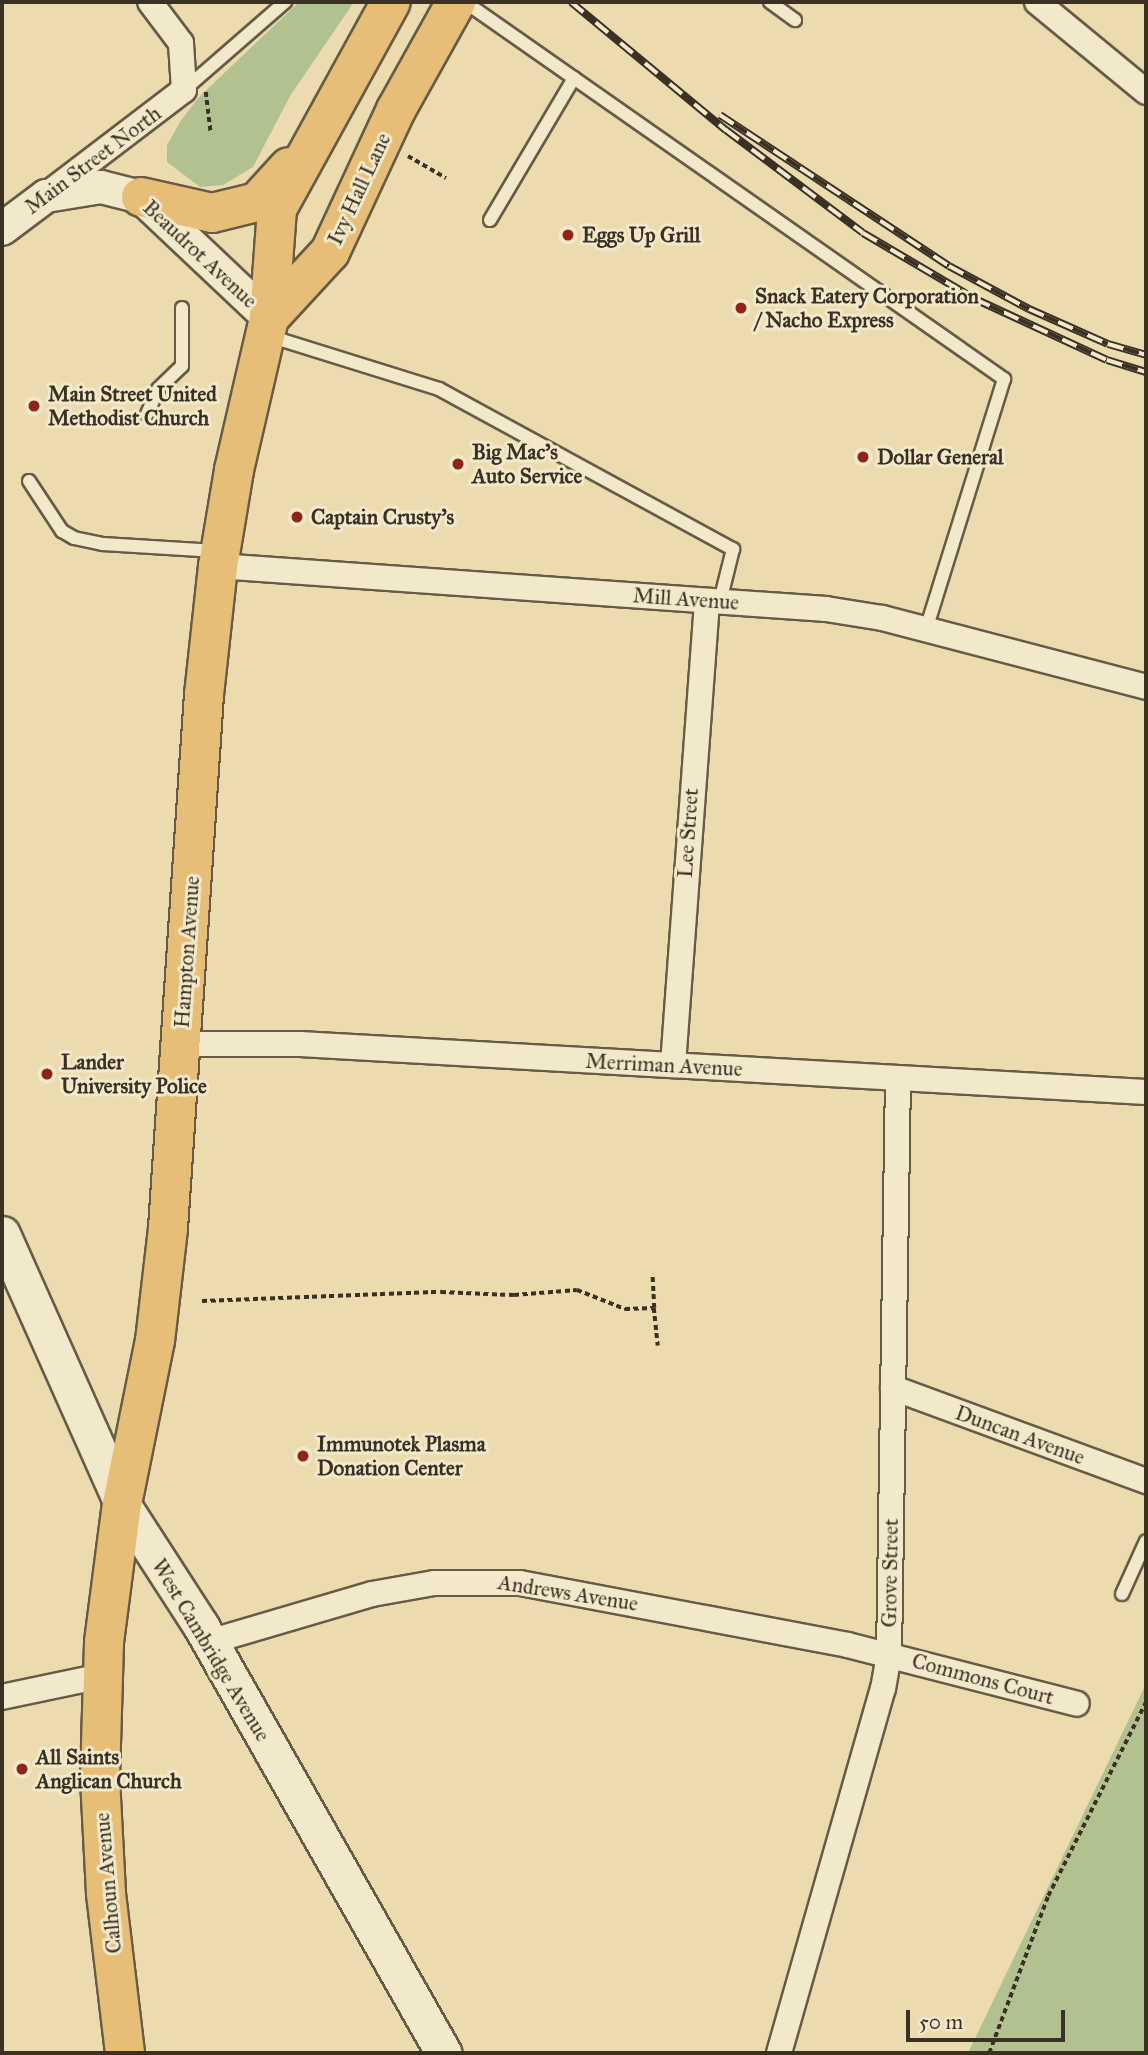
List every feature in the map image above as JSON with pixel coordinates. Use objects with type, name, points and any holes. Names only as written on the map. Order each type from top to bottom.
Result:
[{"type":"main road","points":[[268,327],[277,209],[391,2]]},
{"type":"main road","name":"Ivy Hall Lane","points":[[268,327],[330,252],[396,110],[456,2]]},
{"type":"main road","points":[[141,197],[212,213],[257,202],[317,138]]},
{"type":"main road","name":"Beaudrot Avenue","points":[[219,558],[268,327]]},
{"type":"main road","name":"Hampton Avenue","points":[[122,1504],[155,1341],[219,558]]},
{"type":"main road","name":"West Cambridge Avenue","points":[[2,1234],[122,1504],[209,1642],[444,2053]]},
{"type":"main road","name":"Calhoun Avenue","points":[[122,1504],[102,1676],[100,1777],[106,1893],[125,2053]]},
{"type":"street","points":[[150,2],[181,43],[194,88]]},
{"type":"street","points":[[1037,2],[1146,92]]},
{"type":"street","name":"Main Street North","points":[[2,229],[194,88]]},
{"type":"street","name":"Beaudrot Avenue","points":[[46,196],[101,187],[141,197],[268,327]]},
{"type":"street","name":"Mill Avenue","points":[[219,558],[827,610],[926,629],[1146,687]]},
{"type":"street","name":"Lee Street","points":[[673,1065],[714,601]]},
{"type":"street","name":"Merriman Avenue","points":[[181,1044],[300,1044],[1146,1092]]},
{"type":"street","name":"Grove Street","points":[[779,2053],[883,1689],[889,1656],[898,1077]]},
{"type":"street","name":"Duncan Avenue","points":[[893,1388],[1146,1481]]},
{"type":"street","name":"Andrews Avenue","points":[[209,1642],[372,1594],[486,1581],[549,1587],[889,1656]]},
{"type":"street","name":"Commons Court","points":[[889,1656],[1077,1704]]},
{"type":"street","points":[[2,1697],[102,1676]]},
{"type":"lane","points":[[194,88],[225,54],[285,2]]},
{"type":"lane","points":[[465,2],[1004,379],[926,629]]},
{"type":"lane","points":[[769,2],[794,20]]},
{"type":"lane","points":[[490,220],[574,78]]},
{"type":"lane","points":[[147,414],[158,389],[182,366],[182,308]]},
{"type":"lane","points":[[268,327],[439,389],[733,549],[714,601]]},
{"type":"lane","points":[[29,481],[62,531],[74,538],[219,558]]},
{"type":"lane","points":[[1122,1594],[1146,1541]]},
{"type":"path","points":[[194,88],[211,134]]},
{"type":"path","points":[[401,151],[446,178]]},
{"type":"path","points":[[652,1275],[658,1346]]},
{"type":"path","points":[[202,1301],[441,1292],[514,1295],[577,1290],[625,1309],[654,1308]]},
{"type":"path","points":[[989,2053],[1048,1896],[1146,1702]]},
{"type":"green space","points":[[299,2],[354,2],[290,96],[253,167],[223,185],[200,187],[167,162],[167,145],[198,98]]},
{"type":"green space","points":[[1146,1684],[1146,2053],[968,2053]]},
{"type":"railway","points":[[571,2],[726,130],[863,233],[975,299],[1107,360],[1146,372]]},
{"type":"railway","points":[[720,115],[949,266],[1029,309],[1108,344],[1146,355]]},
{"type":"place","name":"Eggs Up Grill","points":[[568,235]]},
{"type":"place","name":"Snack Eatery Corporation / Nacho Express","points":[[741,308]]},
{"type":"place","name":"Main Street United Methodist Church","points":[[34,406]]},
{"type":"place","name":"Dollar General","points":[[863,457]]},
{"type":"place","name":"Big Mac's Auto Service","points":[[458,464]]},
{"type":"place","name":"Captain Crusty's","points":[[297,517]]},
{"type":"place","name":"Lander University Police","points":[[47,1074]]},
{"type":"place","name":"Immunotek Plasma Donation Center","points":[[303,1456]]},
{"type":"place","name":"All Saints Anglican Church","points":[[22,1769]]}]
